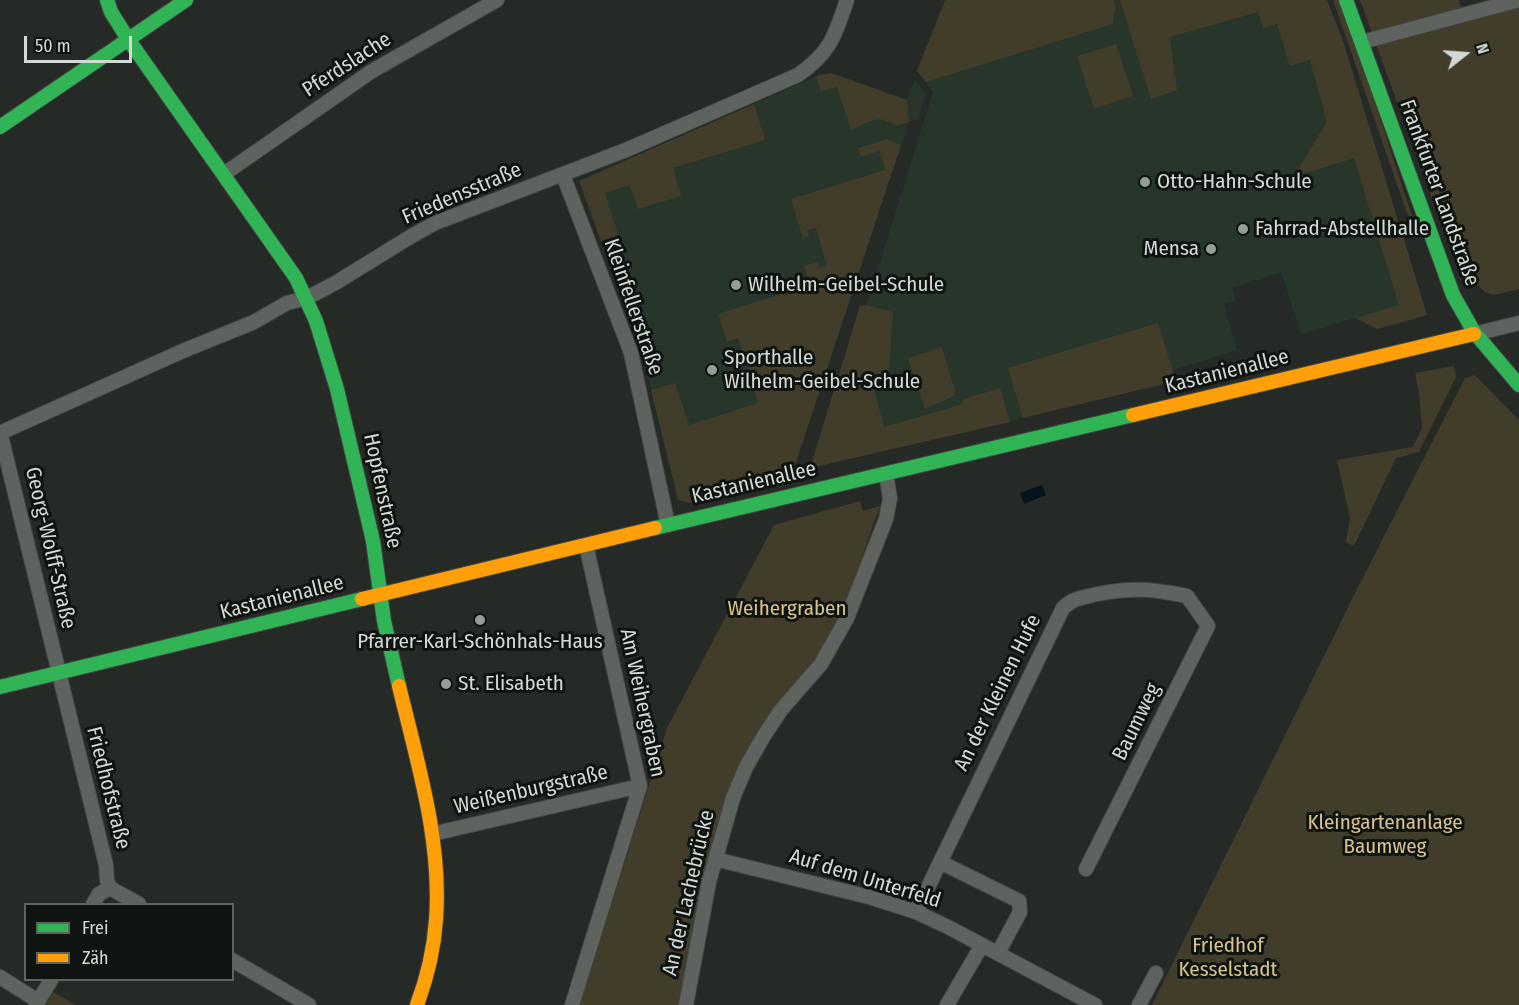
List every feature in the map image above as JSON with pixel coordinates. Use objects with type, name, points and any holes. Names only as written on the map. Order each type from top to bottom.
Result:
[{"type":"street","name":"Hopfenstraße","points":[[107,0],[111,12],[128,39],[296,278],[324,340],[335,376],[376,560],[384,625],[432,834],[437,895],[436,917],[432,953],[417,1005]]},
{"type":"street","points":[[0,127],[186,0]]},
{"type":"street","name":"Pferdslache","points":[[224,174],[372,71],[497,0]]},
{"type":"street","name":"Friedensstraße","points":[[0,432],[254,322],[287,303],[307,298],[424,228],[626,150],[798,75],[818,60],[831,42],[847,0]]},
{"type":"street","name":"Frankfurter Landstraße","points":[[1346,0],[1453,295],[1483,347],[1519,385]]},
{"type":"street","points":[[1362,42],[1519,0]]},
{"type":"street","name":"Kleinfellerstraße","points":[[563,175],[631,353],[668,525]]},
{"type":"street","name":"Kastanienallee","points":[[0,687],[668,525],[1519,323]]},
{"type":"street","name":"Georg-Wolff-Straße","points":[[0,432],[58,674]]},
{"type":"street","name":"An der Lachebrücke","points":[[686,1005],[715,858],[733,798],[755,751],[777,716],[821,664],[847,618],[888,511],[890,498],[886,474]]},
{"type":"street","name":"Am Weihergraben","points":[[572,1005],[640,786],[586,545]]},
{"type":"street","name":"An der Kleinen Hufe","points":[[916,912],[1060,614],[1067,605],[1078,598],[1135,589],[1187,596]]},
{"type":"street","name":"Baumweg","points":[[1086,869],[1208,626],[1187,596]]},
{"type":"street","name":"Friedhofstraße","points":[[58,674],[110,888]]},
{"type":"street","name":"Weißenburgstraße","points":[[432,834],[640,786]]},
{"type":"street","name":"Auf dem Unterfeld","points":[[715,858],[869,897],[916,912],[1095,1005]]},
{"type":"street","name":"Auf dem Unterfeld","points":[[940,862],[1019,901],[1020,912],[998,953]]},
{"type":"street","points":[[94,903],[99,894],[110,888],[136,903]]},
{"type":"street","points":[[948,1005],[982,945]]},
{"type":"street","points":[[234,961],[309,1005]]},
{"type":"street","points":[[1139,1005],[1156,973]]},
{"type":"street","points":[[0,977],[37,1003],[50,981]]},
{"type":"shaded area","name":"Otto-Hahn-Schule","points":[[945,0],[1327,0],[1343,41],[1427,315],[1378,329],[1355,318],[1301,334],[1281,272],[1232,288],[1236,300],[1224,304],[1237,350],[1173,370],[1176,381],[810,468],[860,306],[867,304],[933,92],[917,71]]},
{"type":"shaded area","name":"Wilhelm-Geibel-Schule","points":[[831,73],[907,100],[915,79],[926,94],[918,119],[909,122],[791,477],[689,503],[678,500],[642,350],[579,181],[822,74]]},
{"type":"shaded area","points":[[1042,485],[1046,495],[1024,504],[1020,493]]},
{"type":"green space","points":[[945,0],[1114,0],[1115,9],[1113,24],[926,82],[917,71]]},
{"type":"green space","points":[[1120,0],[1327,0],[1343,41],[1427,315],[1378,329],[1355,318],[1399,305],[1354,158],[1293,177],[1327,122],[1310,60],[1290,66],[1277,24],[1263,28],[1258,12],[1170,37],[1177,90],[1151,99]]},
{"type":"green space","points":[[1333,0],[1340,0],[1412,216],[1408,216]]},
{"type":"green space","points":[[1360,0],[1459,0],[1463,14],[1519,1],[1519,289],[1494,295],[1486,293],[1474,282],[1455,242],[1445,234]]},
{"type":"green space","points":[[1116,44],[1133,96],[1094,109],[1077,56]]},
{"type":"green space","points":[[831,73],[907,100],[909,122],[896,126],[878,119],[851,130],[837,87],[821,91],[816,76]]},
{"type":"green space","points":[[754,104],[765,140],[673,168],[681,196],[638,209],[630,185],[605,193],[649,335],[637,339],[579,181]]},
{"type":"green space","points":[[887,139],[901,145],[791,477],[689,503],[678,500],[651,390],[675,383],[689,425],[758,403],[738,338],[727,342],[718,314],[810,285],[804,266],[817,262],[819,268],[827,266],[816,228],[807,230],[809,236],[803,238],[791,199],[885,170],[880,151],[861,157],[858,148]]},
{"type":"green space","points":[[867,305],[893,312],[889,373],[871,379],[884,427],[960,405],[964,399],[1000,388],[1010,422],[810,468],[860,306]]},
{"type":"green space","points":[[1158,323],[1176,381],[1023,418],[1008,368]]},
{"type":"green space","points":[[942,347],[956,395],[925,409],[908,358]]},
{"type":"green space","points":[[1454,366],[1456,377],[1419,452],[1396,458],[1354,546],[1346,542],[1350,518],[1337,460],[1413,447],[1422,428],[1415,373]]},
{"type":"green space","name":"Kleingartenanlage Baumweg","points":[[1475,375],[1519,420],[1519,1005],[1152,1005],[1357,589],[1465,378]]},
{"type":"green space","name":"Weihergraben","points":[[860,501],[863,511],[880,506],[840,619],[817,659],[741,768],[681,1005],[580,1005],[667,728],[774,525]]},
{"type":"green space","points":[[53,992],[76,1005],[46,1005]]},
{"type":"traffic: fast","points":[[107,0],[111,12],[128,39],[296,278],[316,321],[337,389],[373,541],[384,621],[399,686]]},
{"type":"traffic: fast","points":[[0,127],[186,0]]},
{"type":"traffic: fast","points":[[1346,0],[1453,295],[1474,332],[1519,385]]},
{"type":"traffic: fast","points":[[655,528],[1133,415]]},
{"type":"traffic: fast","points":[[0,687],[362,599]]},
{"type":"traffic: slow","points":[[1133,415],[1474,334]]},
{"type":"traffic: slow","points":[[362,599],[655,528]]},
{"type":"traffic: slow","points":[[399,686],[432,831],[437,890],[435,931],[430,963],[417,1005]]},
{"type":"place","name":"Otto-Hahn-Schule","points":[[1145,182]]},
{"type":"place","name":"Fahrrad-Abstellhalle","points":[[1243,229]]},
{"type":"place","name":"Mensa","points":[[1211,249]]},
{"type":"place","name":"Wilhelm-Geibel-Schule","points":[[736,285]]},
{"type":"place","name":"Sporthalle Wilhelm-Geibel-Schule","points":[[712,370]]},
{"type":"place","name":"Pfarrer-Karl-Schönhals-Haus","points":[[480,620]]},
{"type":"place","name":"St. Elisabeth","points":[[446,684]]},
{"type":"park label","name":"Friedhof Kesselstadt","points":[[1228,958]]}]
